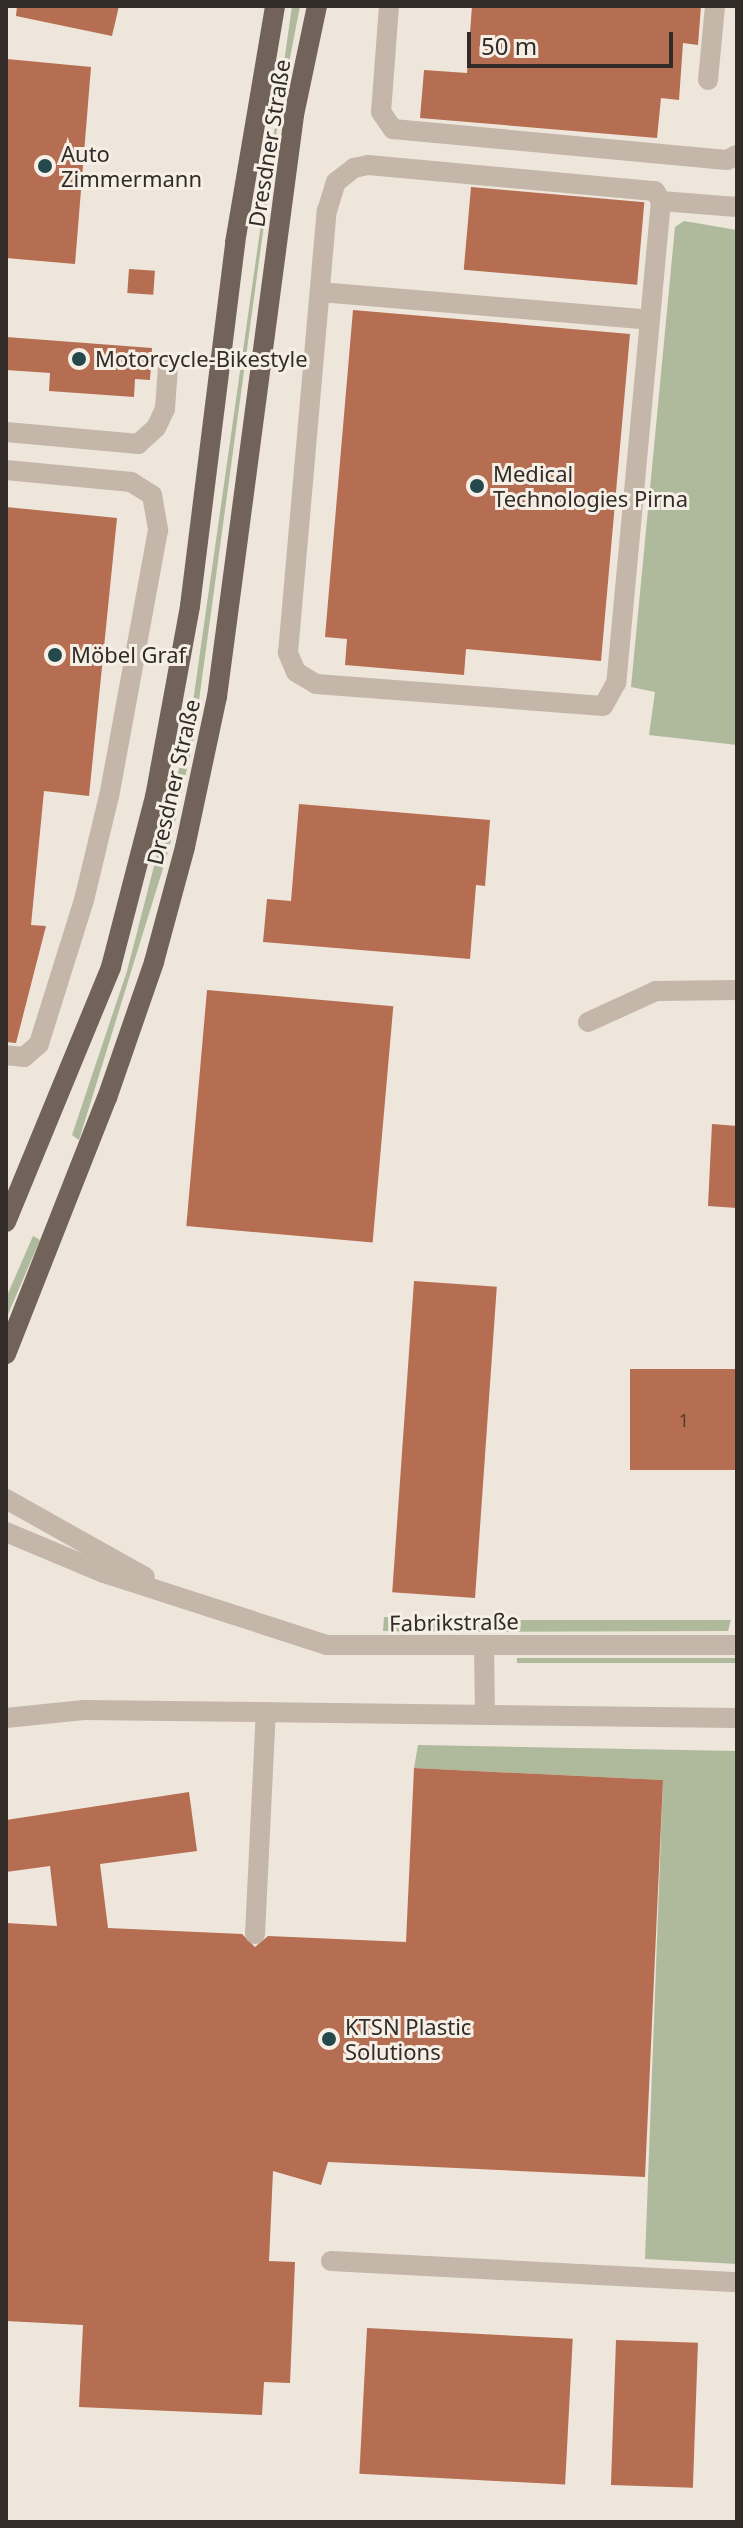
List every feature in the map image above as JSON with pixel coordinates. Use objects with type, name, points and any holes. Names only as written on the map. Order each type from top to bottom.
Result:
[{"type":"main road","name":"Dresdner Straße","points":[[6,1222],[111,967],[155,797],[190,606],[235,243],[275,6]]},
{"type":"main road","name":"Dresdner Straße","points":[[6,1354],[98,1126],[154,962],[185,847],[217,697],[294,115],[317,6]]},
{"type":"street","points":[[389,6],[381,112],[393,129],[727,160],[737,155]]},
{"type":"street","points":[[708,80],[715,6]]},
{"type":"street","points":[[354,168],[655,191],[661,201],[611,698],[603,706],[481,698],[316,684],[296,672],[288,653],[320,292],[330,196],[336,182],[354,168]]},
{"type":"street","points":[[661,201],[737,207]]},
{"type":"street","points":[[320,292],[650,320]]},
{"type":"street","points":[[6,432],[138,444],[156,428],[165,409],[168,367]]},
{"type":"street","points":[[6,470],[131,482],[152,495],[158,530],[109,796],[84,900],[39,1044],[24,1057],[6,1055]]},
{"type":"street","points":[[588,1022],[656,991],[737,990]]},
{"type":"street","name":"Fabrikstraße","points":[[6,1499],[180,1596]]},
{"type":"street","name":"Fabrikstraße","points":[[7,1534],[327,1645],[737,1645]]},
{"type":"street","points":[[484,1645],[485,1714]]},
{"type":"street","points":[[6,1718],[84,1710],[737,1718]]},
{"type":"street","points":[[255,1934],[266,1712]]},
{"type":"street","points":[[331,2261],[737,2282]]},
{"type":"green space","points":[[292,6],[300,6],[279,115],[194,737],[169,849],[79,1140],[72,1135],[127,971],[189,730]]},
{"type":"green space","points":[[684,221],[737,230],[737,745],[649,735],[655,692],[631,687],[675,227]]},
{"type":"green space","points":[[33,1236],[40,1240],[6,1319],[6,1298]]},
{"type":"green space","points":[[384,1617],[731,1620],[728,1631],[426,1632],[383,1631]]},
{"type":"green space","points":[[517,1658],[737,1658],[737,1663],[517,1663]]},
{"type":"green space","points":[[418,1745],[737,1751],[737,2264],[645,2259],[663,1780],[414,1768]]},
{"type":"building","points":[[17,6],[119,6],[112,36],[16,16]]},
{"type":"building","points":[[472,6],[701,6],[698,45],[683,43],[679,100],[661,98],[657,138],[420,118],[424,70],[467,73]]},
{"type":"building","name":"Auto Zimmermann","points":[[7,59],[91,67],[75,264],[6,258]]},
{"type":"building","points":[[471,187],[644,202],[637,285],[464,270]]},
{"type":"building","points":[[129,269],[155,271],[153,295],[127,293]]},
{"type":"building","name":"Medical Technologies Pirna","points":[[353,310],[630,334],[601,661],[466,649],[464,675],[345,665],[347,639],[325,637]]},
{"type":"building","name":"Motorcycle-Bikestyle","points":[[6,337],[152,348],[150,380],[135,379],[134,397],[49,391],[50,373],[6,370]]},
{"type":"building","name":"Möbel Graf","points":[[6,507],[117,518],[89,796],[44,791],[31,925],[46,926],[16,1043],[6,1042]]},
{"type":"building","points":[[299,804],[490,820],[485,886],[476,885],[470,959],[263,942],[267,899],[291,901]]},
{"type":"building","points":[[207,990],[393,1006],[373,1242],[186,1226]]},
{"type":"building","points":[[712,1124],[737,1126],[737,1208],[708,1206]]},
{"type":"building","points":[[414,1281],[497,1287],[475,1598],[392,1592]]},
{"type":"building","points":[[630,1369],[737,1369],[737,1470],[630,1470]]},
{"type":"building","name":"KTSN Plastic Solutions","points":[[414,1768],[663,1780],[645,2177],[328,2162],[321,2185],[273,2171],[269,2261],[295,2262],[290,2383],[264,2382],[262,2415],[79,2407],[83,2325],[6,2321],[6,1923],[57,1926],[50,1866],[6,1872],[6,1820],[189,1792],[197,1851],[100,1864],[108,1928],[242,1934],[255,1947],[268,1936],[406,1942]]},
{"type":"building","points":[[367,2328],[573,2339],[565,2485],[359,2474]]},
{"type":"building","points":[[616,2340],[698,2343],[693,2488],[611,2485]]},
{"type":"place","name":"Auto Zimmermann","points":[[45,166]]},
{"type":"place","name":"Motorcycle-Bikestyle","points":[[79,359]]},
{"type":"place","name":"Medical Technologies Pirna","points":[[477,486]]},
{"type":"place","name":"Möbel Graf","points":[[55,655]]},
{"type":"place","name":"KTSN Plastic Solutions","points":[[329,2039]]}]
